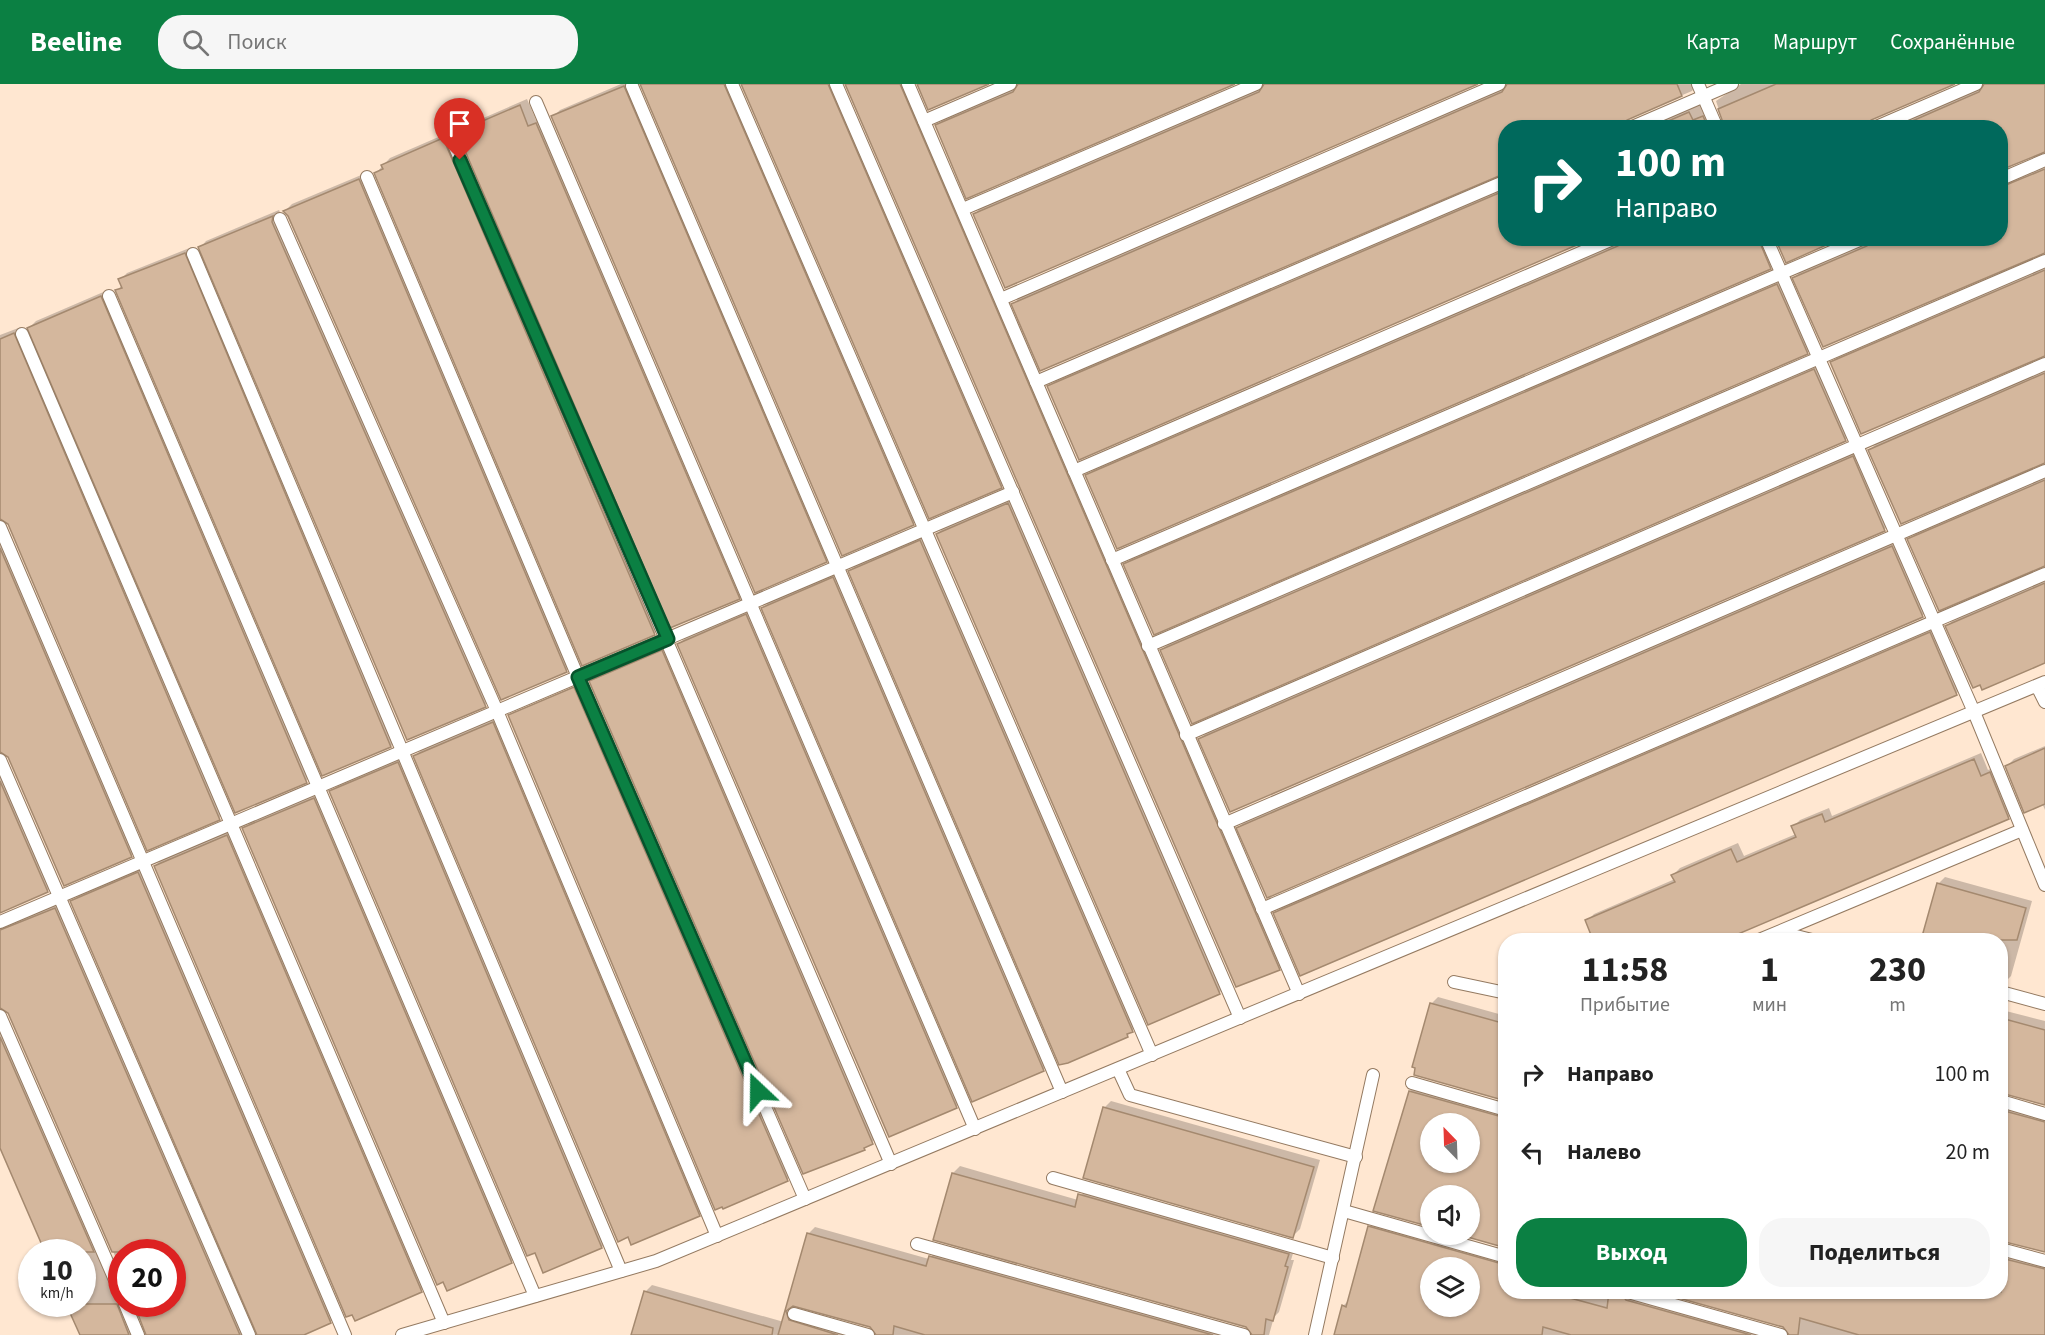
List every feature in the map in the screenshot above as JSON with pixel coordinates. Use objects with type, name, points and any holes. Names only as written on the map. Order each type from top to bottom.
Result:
[{"type":"lane","points":[[732,84],[1152,1054]]},
{"type":"lane","points":[[836,84],[1240,1018]]},
{"type":"lane","points":[[908,84],[1299,994]]},
{"type":"lane","points":[[924,121],[1010,84]]},
{"type":"lane","points":[[963,209],[1256,84]]},
{"type":"lane","points":[[1000,299],[1499,84]]},
{"type":"lane","points":[[1698,84],[1714,120]]},
{"type":"lane","points":[[1648,120],[1732,84]]},
{"type":"lane","points":[[1893,120],[1976,84]]},
{"type":"lane","points":[[632,86],[1062,1092]]},
{"type":"lane","points":[[536,102],[975,1129]]},
{"type":"lane","points":[[451,138],[668,639],[891,1164]]},
{"type":"lane","points":[[2008,176],[2045,160]]},
{"type":"lane","points":[[367,177],[578,677],[806,1200]]},
{"type":"lane","points":[[1036,382],[1498,184]]},
{"type":"lane","points":[[280,219],[497,711],[717,1236]]},
{"type":"lane","points":[[1074,471],[1596,246]]},
{"type":"lane","points":[[1770,246],[1974,712],[2045,885]]},
{"type":"lane","points":[[1112,560],[1846,246]]},
{"type":"lane","points":[[193,254],[621,1271]]},
{"type":"lane","points":[[1148,646],[2045,261]]},
{"type":"lane","points":[[109,296],[536,1296]]},
{"type":"lane","points":[[22,334],[444,1323]]},
{"type":"lane","points":[[1186,735],[2045,364]]},
{"type":"lane","points":[[1224,824],[2045,471]]},
{"type":"lane","points":[[0,922],[1013,492]]},
{"type":"lane","points":[[0,527],[345,1335]]},
{"type":"lane","points":[[1262,909],[2045,573]]},
{"type":"lane","points":[[402,1335],[656,1261],[2041,684],[2045,702]]},
{"type":"lane","points":[[0,760],[249,1335]]},
{"type":"lane","points":[[1780,932],[2022,831]]},
{"type":"lane","points":[[1780,932],[1784,933]]},
{"type":"lane","points":[[1454,982],[1498,991]]},
{"type":"lane","points":[[2008,994],[2045,1004]]},
{"type":"lane","points":[[0,1016],[108,1264]]},
{"type":"lane","points":[[1118,1069],[1130,1095],[1356,1157]]},
{"type":"lane","points":[[1316,1335],[1373,1075]]},
{"type":"lane","points":[[1412,1083],[1498,1108]]},
{"type":"lane","points":[[2008,1103],[2045,1114]]},
{"type":"lane","points":[[1053,1178],[1333,1258]]},
{"type":"lane","points":[[1344,1211],[1498,1255]]},
{"type":"lane","points":[[917,1244],[1244,1335]]},
{"type":"lane","points":[[2008,1251],[2045,1262]]},
{"type":"lane","points":[[1653,1299],[1781,1335]]},
{"type":"lane","points":[[794,1314],[868,1335]]},
{"type":"lane","points":[[130,1317],[138,1335]]},
{"type":"building","points":[[640,84],[724,84],[914,525],[842,556]]},
{"type":"building","points":[[741,84],[828,84],[1002,488],[929,519]]},
{"type":"building","points":[[845,84],[900,84],[1280,970],[1236,987]]},
{"type":"building","points":[[917,84],[989,84],[928,110]]},
{"type":"building","points":[[1018,84],[1235,84],[966,199],[935,125],[1013,92]]},
{"type":"building","points":[[1264,84],[1478,84],[1005,288],[973,214],[1259,92]]},
{"type":"building","points":[[1507,84],[1677,84],[1682,96],[1627,120],[1498,120],[1498,176],[1040,371],[1011,304],[1502,92]]},
{"type":"building","points":[[1776,84],[1955,84],[1871,120],[1722,120],[1718,109]]},
{"type":"building","points":[[1984,84],[2045,84],[2045,152],[2008,167],[2008,120],[1914,120],[1979,92]]},
{"type":"building","points":[[624,86],[827,562],[755,593],[551,116]]},
{"type":"building","points":[[520,105],[528,126],[536,123],[740,599],[670,628],[457,132]]},
{"type":"building","points":[[1689,112],[1693,120],[1670,120]]},
{"type":"building","points":[[1703,116],[1705,120],[1693,120]]},
{"type":"building","points":[[443,138],[655,635],[582,666],[374,173],[383,169],[381,165]]},
{"type":"building","points":[[2045,169],[2045,253],[1823,347],[1792,278],[1867,246],[2008,246],[2008,184]]},
{"type":"building","points":[[359,179],[567,672],[501,700],[288,216],[283,211]]},
{"type":"building","points":[[1498,193],[1498,246],[1574,246],[1079,460],[1047,386]]},
{"type":"building","points":[[273,216],[272,222],[486,707],[407,740],[198,247]]},
{"type":"building","points":[[1618,246],[1761,246],[1771,269],[1117,549],[1085,475]]},
{"type":"building","points":[[1779,246],[1824,246],[1786,263]]},
{"type":"building","points":[[185,253],[391,747],[322,776],[115,290],[122,288],[118,279]]},
{"type":"building","points":[[2045,270],[2045,356],[1861,434],[1830,362]]},
{"type":"building","points":[[1777,284],[1808,354],[1154,635],[1123,564]]},
{"type":"building","points":[[101,296],[307,783],[235,813],[27,328]]},
{"type":"building","points":[[14,333],[220,820],[147,851],[8,524],[0,519],[0,339]]},
{"type":"building","points":[[1814,369],[1846,441],[1192,724],[1160,650]]},
{"type":"building","points":[[2045,373],[2045,463],[1901,524],[1868,450]]},
{"type":"building","points":[[1853,456],[1885,531],[1230,812],[1198,739]]},
{"type":"building","points":[[2045,480],[2045,566],[1939,611],[1907,539]]},
{"type":"building","points":[[1008,503],[1220,994],[1148,1025],[936,534]]},
{"type":"building","points":[[920,540],[1133,1032],[1127,1034],[1128,1037],[1068,1063],[1059,1065],[848,571]]},
{"type":"building","points":[[1892,546],[1923,617],[1267,898],[1236,828]]},
{"type":"building","points":[[0,548],[132,857],[64,886],[8,757],[0,752]]},
{"type":"building","points":[[833,577],[1044,1071],[972,1102],[761,608]]},
{"type":"building","points":[[2045,583],[2045,663],[1982,690],[1980,685],[1973,688],[1945,626]]},
{"type":"building","points":[[746,614],[957,1108],[889,1137],[677,644]]},
{"type":"building","points":[[1930,632],[1957,695],[1300,976],[1273,913]]},
{"type":"building","points":[[662,650],[873,1144],[864,1148],[865,1150],[803,1174],[589,681]]},
{"type":"building","points":[[574,687],[788,1181],[723,1209],[722,1207],[715,1210],[508,715]]},
{"type":"building","points":[[493,722],[700,1216],[631,1245],[628,1237],[618,1242],[413,756]]},
{"type":"building","points":[[2045,748],[2045,804],[2024,813],[2005,766]]},
{"type":"building","points":[[1974,759],[1981,776],[1990,772],[2009,819],[1740,933],[1590,933],[1585,920],[1675,882],[1671,875],[1731,849],[1737,862],[1796,837],[1791,826],[1822,814],[1825,822]]},
{"type":"building","points":[[398,762],[602,1248],[543,1273],[535,1253],[527,1256],[329,791]]},
{"type":"building","points":[[0,781],[48,892],[0,913]]},
{"type":"building","points":[[314,798],[512,1263],[447,1291],[443,1282],[437,1285],[242,828]]},
{"type":"building","points":[[227,835],[422,1292],[355,1321],[352,1315],[346,1317],[154,866]]},
{"type":"building","points":[[138,872],[331,1323],[304,1335],[257,1335],[70,901]]},
{"type":"building","points":[[1937,883],[2026,908],[2017,940],[2008,940],[2008,933],[1923,933]]},
{"type":"building","points":[[55,908],[240,1335],[146,1335],[139,1317],[186,1317],[186,1239],[108,1239],[108,1243],[8,1013],[0,1008],[0,930]]},
{"type":"building","points":[[1430,1003],[1498,1022],[1498,1099],[1414,1075],[1415,1068],[1412,1067]]},
{"type":"building","points":[[2008,1020],[2045,1030],[2045,1105],[2008,1095]]},
{"type":"building","points":[[0,1037],[88,1239],[39,1239],[0,1148]]},
{"type":"building","points":[[1409,1091],[1498,1116],[1498,1246],[1480,1241],[1480,1185],[1420,1185],[1420,1224],[1373,1211]]},
{"type":"building","points":[[1103,1107],[1314,1167],[1293,1238],[1083,1178]]},
{"type":"building","points":[[2008,1112],[2045,1122],[2045,1252],[2008,1243]]},
{"type":"building","points":[[952,1173],[1075,1207],[1078,1194],[1289,1254],[1285,1266],[1288,1267],[1273,1321],[1266,1319],[1264,1335],[1252,1335],[1246,1327],[933,1240]]},
{"type":"building","points":[[1368,1226],[1420,1241],[1420,1245],[1435,1245],[1478,1257],[1420,1257],[1420,1317],[1480,1317],[1480,1258],[1498,1263],[1498,1299],[1574,1299],[1607,1308],[1608,1299],[1625,1299],[1751,1335],[1571,1335],[1543,1327],[1542,1335],[1334,1335],[1342,1305],[1346,1307]]},
{"type":"building","points":[[807,1233],[926,1266],[929,1256],[1213,1335],[925,1335],[894,1326],[893,1335],[876,1335],[870,1327],[793,1306],[786,1311],[789,1320],[838,1335],[778,1335]]},
{"type":"building","points":[[2008,1260],[2045,1269],[2045,1335],[1859,1335],[1800,1318],[1798,1335],[1789,1335],[1783,1327],[1682,1299],[2008,1299]]},
{"type":"building","points":[[644,1291],[773,1328],[772,1335],[631,1335]]},
{"type":"building","points":[[96,1304],[108,1304],[108,1317],[122,1317],[129,1335],[80,1335],[72,1317],[96,1317]]},
{"type":"route","points":[[460,160],[668,639],[578,677],[758,1091]]}]
